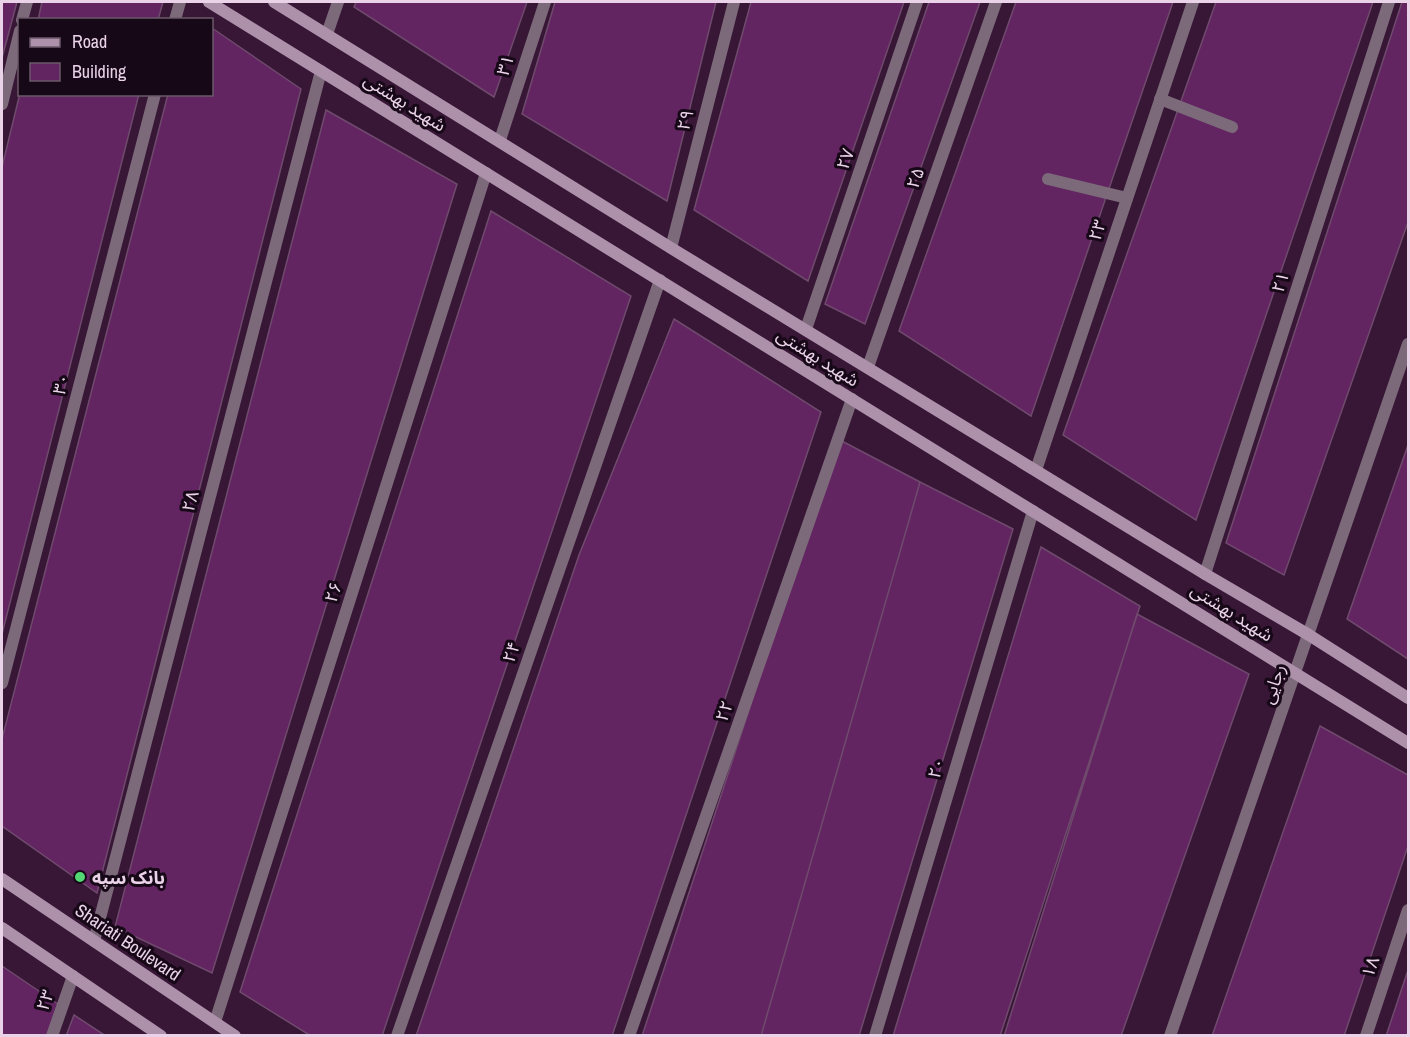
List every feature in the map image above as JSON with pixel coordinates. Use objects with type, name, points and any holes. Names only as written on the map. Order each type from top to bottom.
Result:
[{"type":"main road","name":"شهید بهشتی","points":[[209,2],[1408,743]]},
{"type":"main road","name":"شهید بهشتی","points":[[274,2],[500,140],[671,249],[806,329],[1205,574],[1309,634],[1408,698]]},
{"type":"main road","name":"Shariati Boulevard","points":[[2,879],[235,1035]]},
{"type":"main road","points":[[2,928],[161,1035]]},
{"type":"street","points":[[23,18],[27,2]]},
{"type":"street","points":[[176,18],[180,2]]},
{"type":"street","points":[[327,34],[338,2]]},
{"type":"street","name":"۳۱","points":[[500,140],[545,2]]},
{"type":"street","name":"۲۹","points":[[671,249],[734,2]]},
{"type":"street","name":"۲۷","points":[[806,329],[917,2]]},
{"type":"street","name":"۲۵","points":[[868,367],[996,2]]},
{"type":"street","name":"۲۳","points":[[1036,470],[1192,2]]},
{"type":"street","name":"۲۱","points":[[1205,574],[1389,2]]},
{"type":"street","points":[[2,104],[18,39]]},
{"type":"street","name":"۲۸","points":[[94,941],[321,71]]},
{"type":"street","name":"۳۰","points":[[2,683],[154,96]]},
{"type":"street","points":[[1160,99],[1232,127]]},
{"type":"street","name":"۲۶","points":[[215,1022],[486,173]]},
{"type":"street","points":[[1048,179],[1127,198]]},
{"type":"street","name":"۲۴","points":[[397,1035],[660,280]]},
{"type":"street","name":"رجایی","points":[[1170,1035],[1408,344]]},
{"type":"street","name":"۲۲","points":[[630,1035],[852,399]]},
{"type":"street","name":"۲۰","points":[[875,1035],[1032,511]]},
{"type":"street","name":"۱۸","points":[[1366,1035],[1408,910]]},
{"type":"street","name":"۲۳","points":[[51,1035],[73,976]]},
{"type":"building","points":[[2,2],[17,2],[2,58]]},
{"type":"building","points":[[42,2],[163,2],[159,18],[38,18]]},
{"type":"building","points":[[356,2],[527,2],[494,97],[354,7]]},
{"type":"building","points":[[555,2],[716,2],[667,201],[522,114]]},
{"type":"building","points":[[751,2],[904,2],[808,281],[694,210]]},
{"type":"building","points":[[929,2],[980,2],[865,324],[825,304]]},
{"type":"building","points":[[1016,2],[1173,2],[1031,416],[899,331]]},
{"type":"building","points":[[1216,2],[1373,2],[1196,520],[1063,435]]},
{"type":"building","points":[[1402,2],[1408,2],[1408,222],[1284,575],[1226,543]]},
{"type":"building","points":[[213,29],[301,89],[97,893],[2,826],[2,739],[167,96],[213,96]]},
{"type":"building","points":[[19,96],[138,96],[2,634],[2,167]]},
{"type":"building","points":[[326,110],[457,184],[212,973],[115,927]]},
{"type":"building","points":[[491,211],[631,296],[382,1036],[311,1036],[240,992]]},
{"type":"building","points":[[674,319],[821,412],[612,1036],[416,1036],[579,555]]},
{"type":"building","points":[[838,439],[920,482],[761,1036],[642,1036]]},
{"type":"building","points":[[1408,445],[1408,659],[1347,619]]},
{"type":"building","points":[[920,482],[1013,529],[859,1036],[761,1036]]},
{"type":"building","points":[[1041,547],[1140,606],[1000,1036],[893,1036]]},
{"type":"building","points":[[1137,614],[1249,674],[1121,1036],[1004,1036]]},
{"type":"building","points":[[1320,726],[1408,775],[1408,846],[1344,1036],[1212,1036]]},
{"type":"building","points":[[2,966],[58,1004],[47,1036],[2,1036]]},
{"type":"building","points":[[1408,970],[1408,1036],[1386,1036]]},
{"type":"building","points":[[74,1015],[106,1036],[66,1036]]},
{"type":"place","name":"بانک سپه","points":[[80,877]]}]
